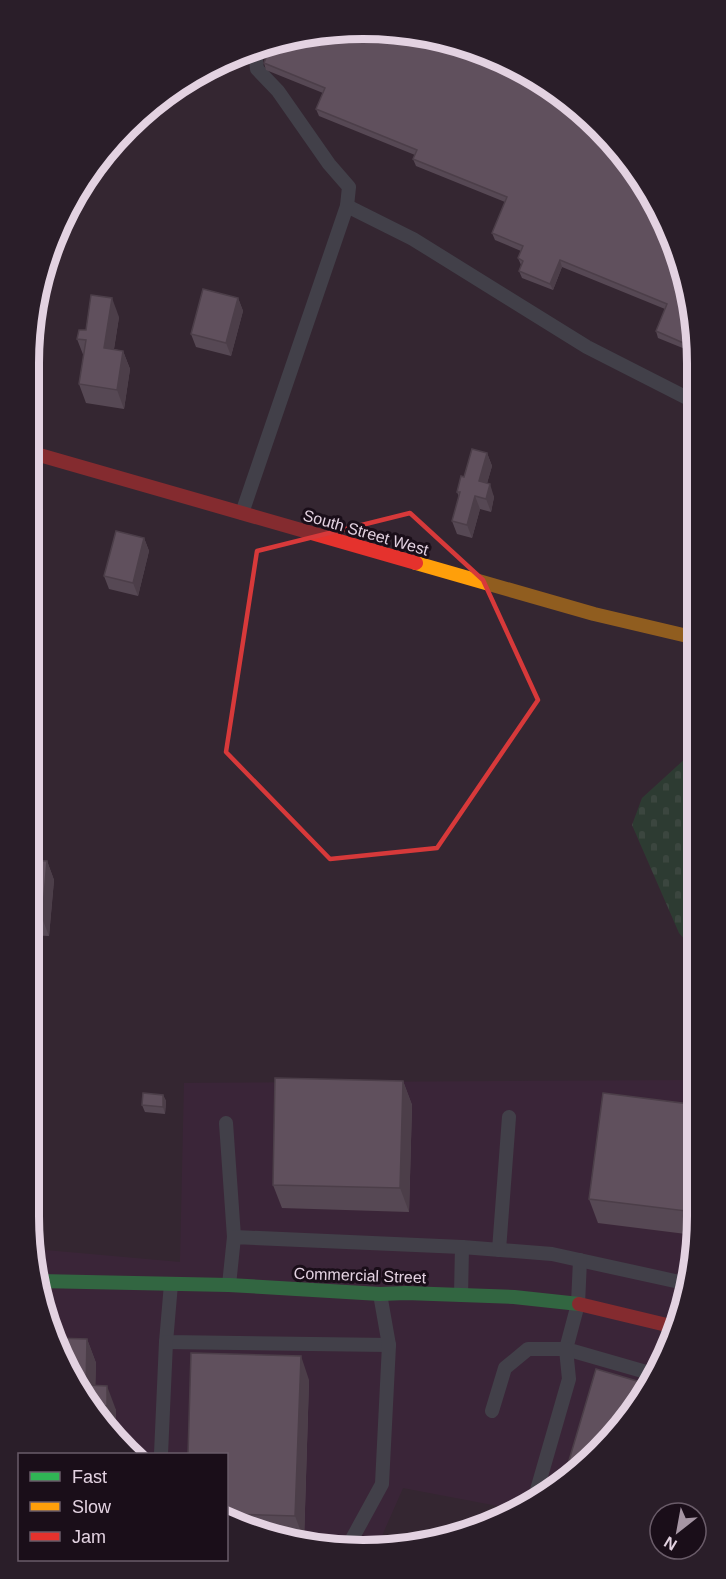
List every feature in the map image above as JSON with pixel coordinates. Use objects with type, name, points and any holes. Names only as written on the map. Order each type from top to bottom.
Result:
[{"type":"street","name":"South Street West","points":[[39,455],[594,615],[687,636]]},
{"type":"street","name":"Commercial Street","points":[[46,1281],[229,1285],[380,1294],[461,1294],[514,1297],[578,1304],[668,1325]]},
{"type":"lane","points":[[242,513],[347,206],[348,187],[278,92],[257,69],[256,57]]},
{"type":"lane","points":[[347,206],[413,239],[587,347],[687,398]]},
{"type":"lane","points":[[499,1250],[509,1117]]},
{"type":"lane","points":[[226,1123],[234,1237],[229,1285]]},
{"type":"lane","points":[[234,1237],[462,1247],[552,1254],[680,1281]]},
{"type":"lane","points":[[461,1294],[462,1247]]},
{"type":"lane","points":[[537,1489],[569,1379],[566,1349],[578,1304],[580,1260]]},
{"type":"lane","points":[[161,1453],[171,1284]]},
{"type":"lane","points":[[352,1539],[381,1484],[389,1345],[380,1294]]},
{"type":"lane","points":[[166,1342],[389,1345]]},
{"type":"lane","points":[[492,1411],[505,1368],[528,1349],[566,1349],[647,1372]]},
{"type":"highlighted area","points":[[410,513],[483,580],[538,700],[437,848],[330,859],[226,752],[257,551]]},
{"type":"shaded area","points":[[687,1080],[687,1216],[681,1279],[670,1320],[654,1359],[644,1378],[607,1430],[577,1460],[560,1473],[505,1507],[403,1488],[380,1539],[342,1539],[300,1534],[259,1523],[228,1510],[228,1453],[142,1453],[106,1413],[72,1359],[50,1300],[41,1250],[180,1262],[184,1083]]},
{"type":"green space","points":[[687,757],[687,942],[679,933],[632,825],[642,798]]},
{"type":"building","points":[[342,40],[384,40],[447,50],[487,64],[525,82],[577,119],[607,149],[644,201],[662,239],[676,279],[686,344],[656,331],[667,304],[560,260],[550,284],[519,271],[523,261],[518,258],[523,246],[492,233],[507,197],[413,159],[417,150],[316,109],[325,88],[264,63],[268,53],[300,45]]},
{"type":"building","points":[[203,289],[238,298],[226,343],[191,334]]},
{"type":"building","points":[[91,295],[112,298],[104,348],[123,351],[117,390],[79,384],[86,340],[77,339],[79,330],[86,330]]},
{"type":"building","points":[[472,449],[487,453],[479,481],[490,484],[486,499],[475,496],[467,525],[452,521],[460,492],[457,492],[461,476],[464,477]]},
{"type":"building","points":[[116,531],[144,538],[133,583],[104,576]]},
{"type":"building","points":[[39,861],[47,861],[42,918],[39,918]]},
{"type":"building","points":[[275,1078],[403,1081],[400,1188],[273,1185]]},
{"type":"building","points":[[143,1093],[163,1095],[163,1107],[142,1105]]},
{"type":"building","points":[[603,1093],[687,1104],[687,1211],[589,1199]]},
{"type":"building","points":[[63,1338],[87,1339],[86,1384]]},
{"type":"building","points":[[191,1353],[301,1356],[295,1516],[237,1514],[228,1510],[228,1453],[188,1453]]},
{"type":"building","points":[[596,1369],[641,1382],[607,1430],[577,1460],[571,1465],[568,1464]]},
{"type":"building","points":[[87,1385],[107,1386],[107,1406],[101,1406]]},
{"type":"traffic: fast","points":[[46,1281],[229,1285],[380,1294],[514,1297],[579,1304]]},
{"type":"traffic: slow","points":[[416,563],[594,614],[687,636]]},
{"type":"traffic: jam","points":[[39,455],[416,563]]},
{"type":"traffic: jam","points":[[579,1304],[668,1325]]}]
